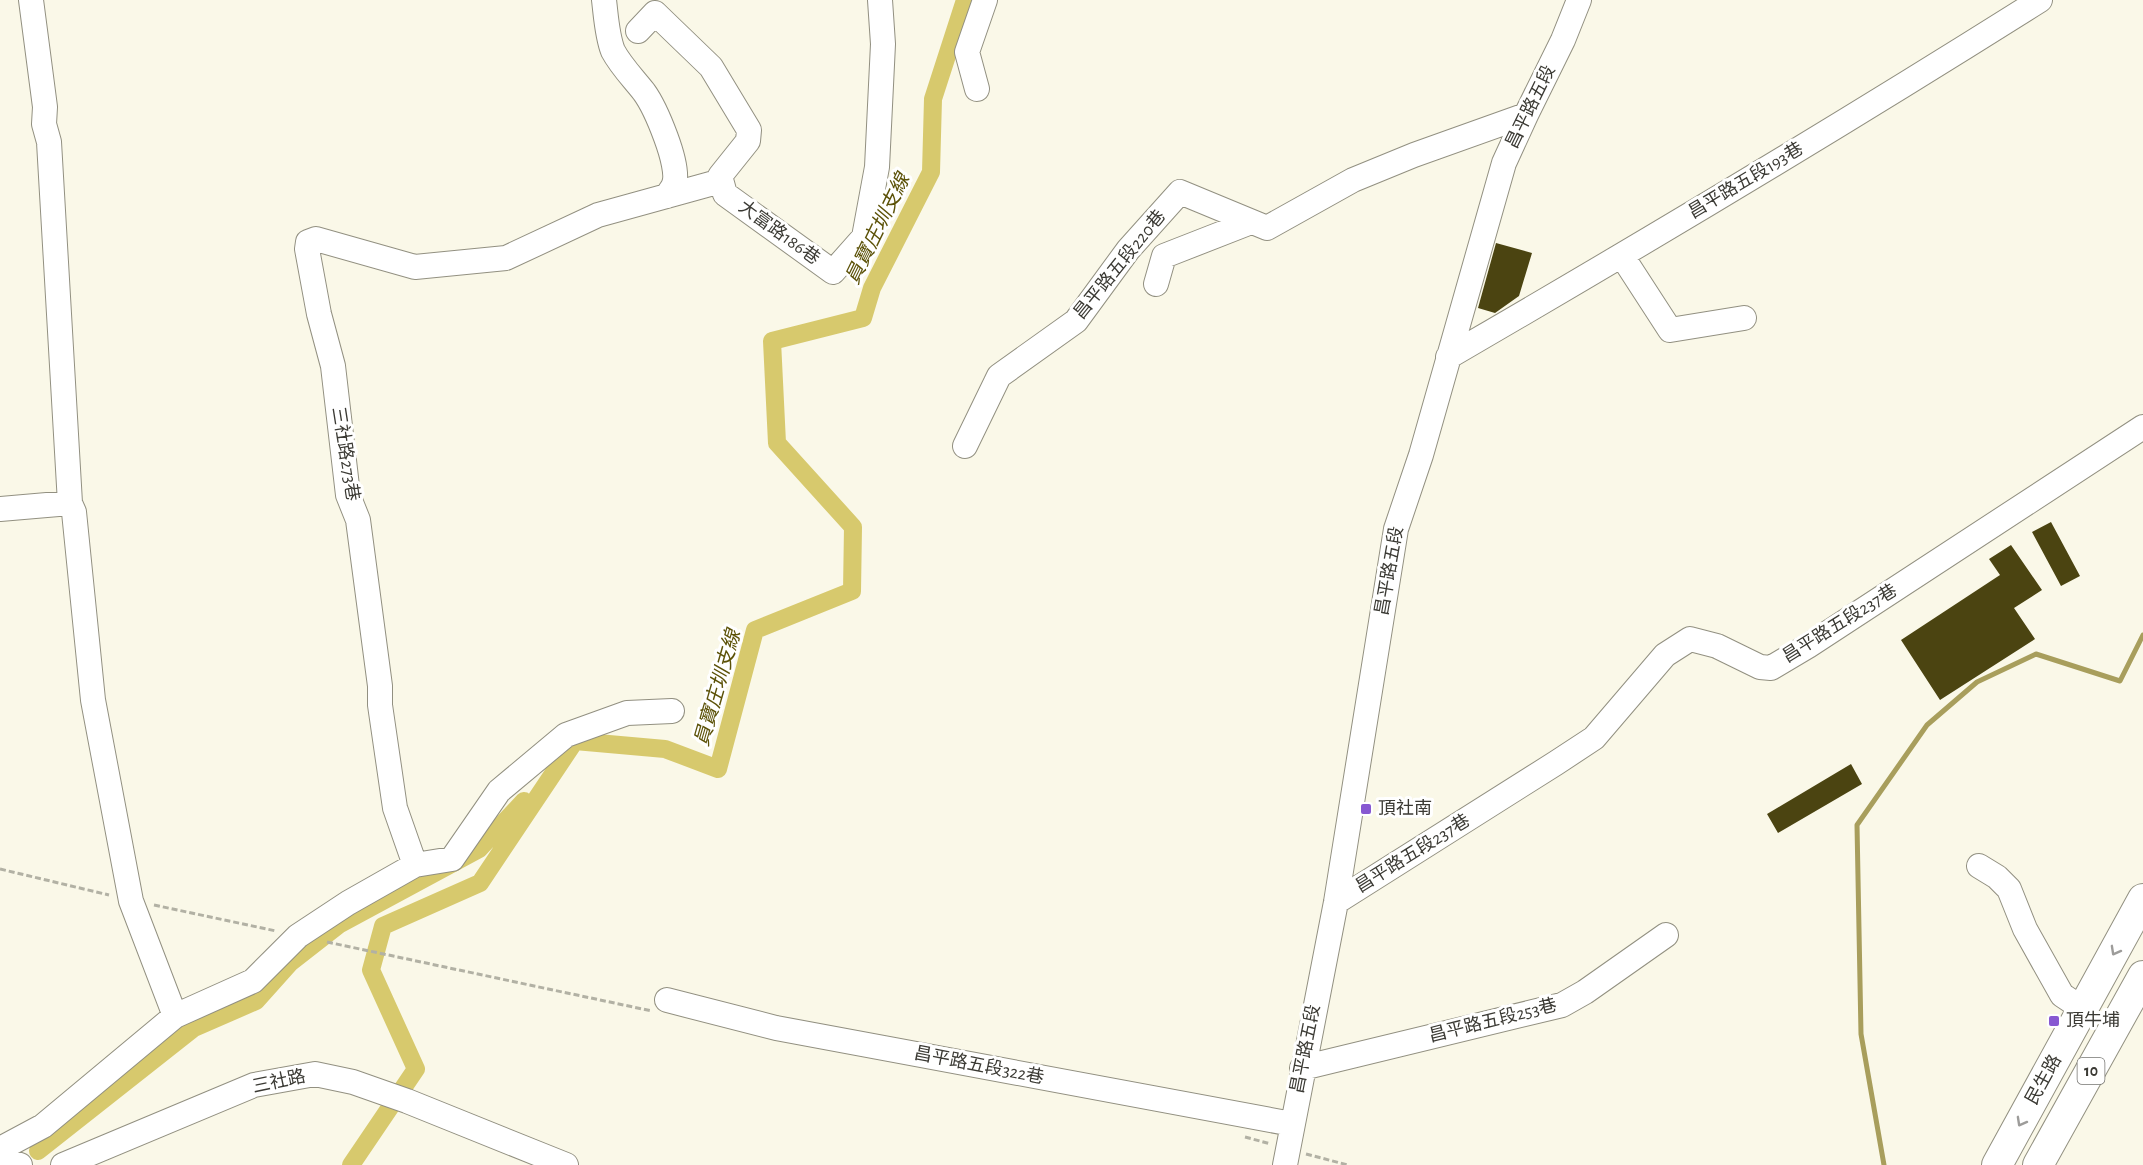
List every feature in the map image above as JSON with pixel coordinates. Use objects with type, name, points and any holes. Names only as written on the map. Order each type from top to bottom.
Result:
[{"type":"main road","name":"民生路","points":[[1997,1165],[2143,899]]},
{"type":"main road","name":"民生路","points":[[2038,1165],[2143,976]]},
{"type":"street","points":[[31,0],[45,107],[44,124],[49,142],[70,503],[74,512],[93,700],[131,901],[176,1016]]},
{"type":"street","points":[[603,0],[613,49],[626,71],[645,93],[658,116],[667,140],[674,164],[675,182],[667,196]]},
{"type":"street","name":"大富路186巷","points":[[721,181],[725,194],[833,272],[864,237],[877,167],[883,44],[880,0]]},
{"type":"street","points":[[977,89],[967,52],[985,0]]},
{"type":"street","name":"昌平路五段","points":[[1285,1165],[1336,902],[1396,529],[1421,455],[1504,163],[1580,0]]},
{"type":"street","name":"昌平路五段193巷","points":[[1448,357],[1882,100],[2040,0]]},
{"type":"street","points":[[638,31],[655,13],[711,67],[749,130],[748,141],[720,176],[721,181],[667,196]]},
{"type":"street","name":"昌平路五段220巷","points":[[965,446],[999,376],[1076,321],[1128,250],[1180,192],[1267,228],[1353,180],[1414,155],[1526,115]]},
{"type":"street","name":"三社路273巷","points":[[415,865],[395,808],[358,520],[348,495],[333,366],[319,314],[307,249],[308,242],[316,239],[415,267],[506,258],[598,215],[667,196]]},
{"type":"street","name":"昌平路五段220巷","points":[[1156,284],[1164,256],[1251,222]]},
{"type":"street","points":[[1622,256],[1670,330],[1744,318]]},
{"type":"street","name":"昌平路五段237巷","points":[[1336,902],[1594,738],[1665,655],[1690,639],[1717,646],[1760,667],[1771,668],[1818,640],[2143,427]]},
{"type":"street","points":[[0,509],[70,503]]},
{"type":"street","points":[[0,1149],[43,1126],[176,1016],[253,981],[298,936],[348,903],[415,865],[452,859],[499,791],[566,735],[627,713],[672,711]]},
{"type":"street","points":[[1979,866],[1997,877],[2009,889],[2025,929],[2062,995],[2083,1009]]},
{"type":"street","name":"昌平路五段253巷","points":[[1302,1068],[1562,1005],[1585,992],[1666,935]]},
{"type":"street","name":"昌平路五段322巷","points":[[667,1000],[776,1028],[1292,1124]]},
{"type":"street","name":"三社路","points":[[63,1165],[254,1085],[315,1074],[353,1082],[407,1101],[566,1165]]},
{"type":"street","points":[[0,1158],[20,1165]]},
{"type":"building","points":[[1496,243],[1532,253],[1519,296],[1495,313],[1478,308]]},
{"type":"building","points":[[2051,522],[2080,576],[2061,586],[2032,532]]},
{"type":"building","points":[[2011,545],[2042,590],[2014,608],[2035,639],[1940,700],[1901,640],[2000,575],[1989,559]]},
{"type":"building","points":[[1851,764],[1862,784],[1778,833],[1767,814]]},
{"type":"waterway","name":"員寶庄圳支線","points":[[351,1165],[416,1069],[371,970],[383,926],[480,883],[575,741],[665,749],[718,769],[755,630],[852,591],[853,527],[777,443],[772,341],[863,318],[872,288],[931,172],[933,99],[965,0]]},
{"type":"waterway","points":[[1884,1165],[1861,1034],[1857,825],[1927,725],[1977,682],[2036,654],[2120,681],[2143,635]]},
{"type":"waterway","points":[[38,1151],[194,1028],[256,1001],[290,963],[340,924],[479,849],[524,801]]},
{"type":"place","name":"頂社南","points":[[1366,809]]},
{"type":"place","name":"頂牛埔","points":[[2054,1021]]}]
